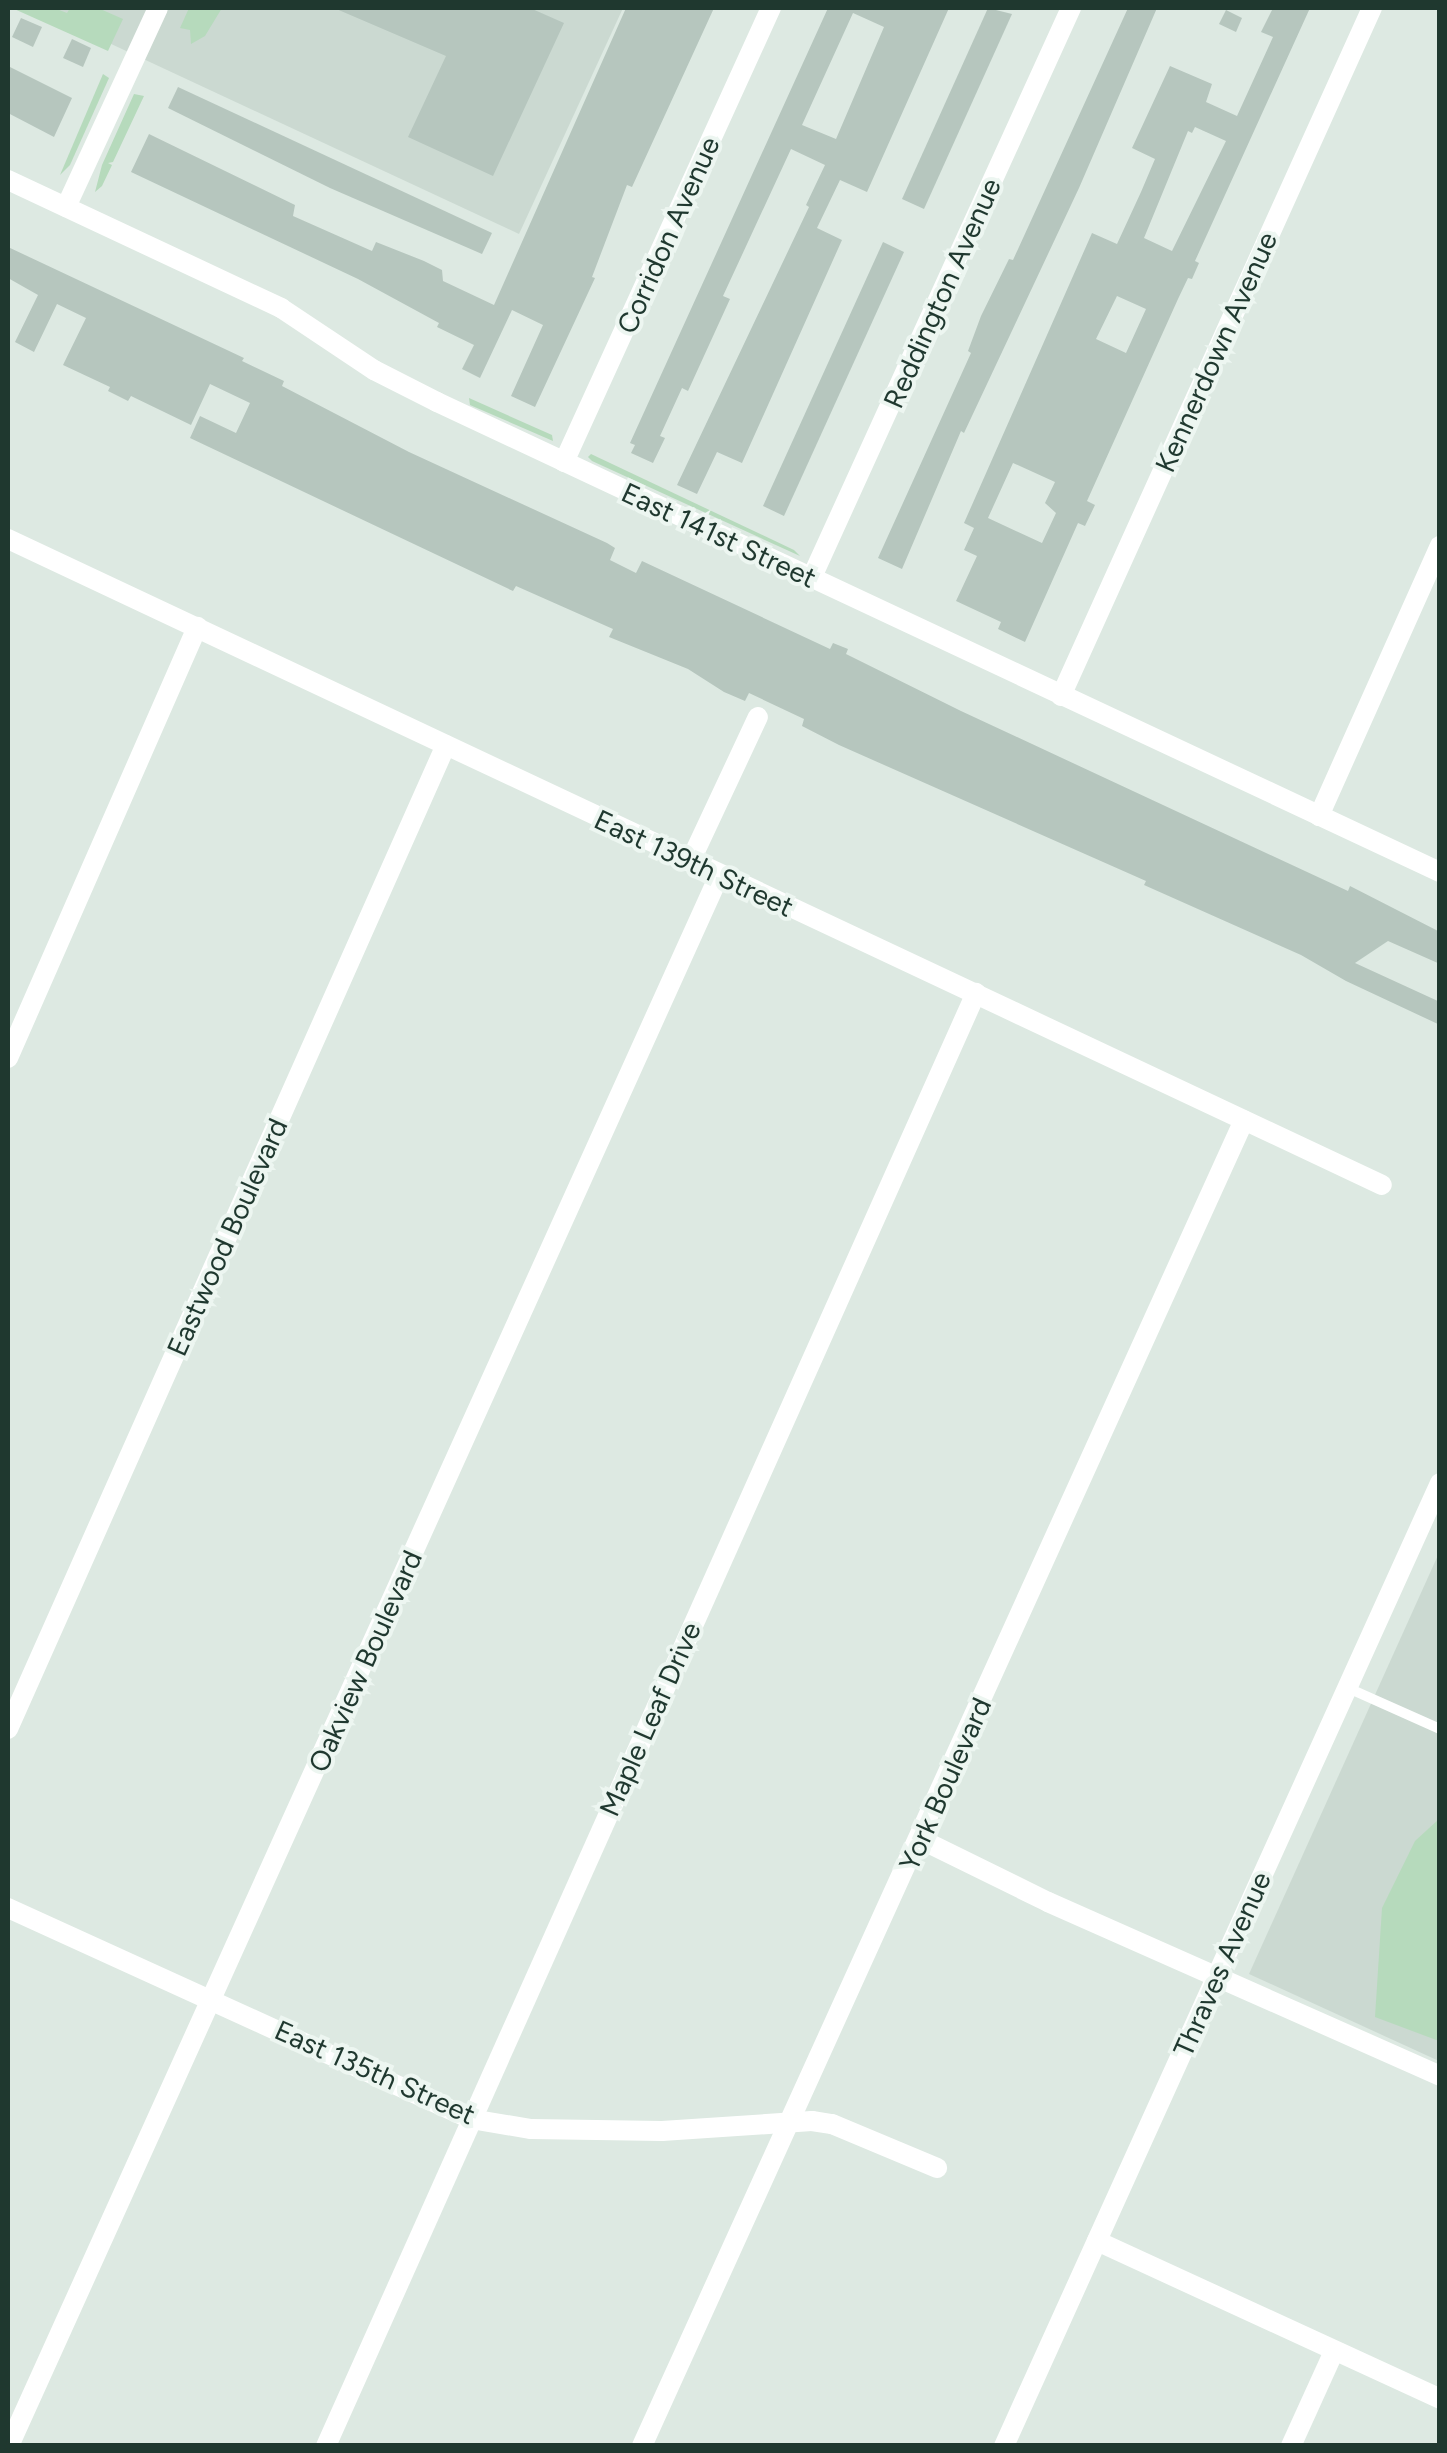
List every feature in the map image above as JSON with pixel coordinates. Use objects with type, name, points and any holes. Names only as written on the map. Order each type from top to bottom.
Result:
[{"type":"street","points":[[66,207],[158,8]]},
{"type":"street","name":"Corridon Avenue","points":[[564,462],[771,8]]},
{"type":"street","name":"Reddington Avenue","points":[[812,578],[1071,8]]},
{"type":"street","name":"Kennerdown Avenue","points":[[1061,696],[1372,8]]},
{"type":"street","name":"East 141st Street","points":[[8,180],[281,308],[394,382],[1440,872]]},
{"type":"street","name":"East 139th Street","points":[[8,539],[1382,1185]]},
{"type":"street","points":[[1319,816],[1440,546]]},
{"type":"street","points":[[8,1058],[197,627]]},
{"type":"street","points":[[690,862],[758,717]]},
{"type":"street","name":"Eastwood Boulevard","points":[[8,1729],[446,745]]},
{"type":"street","name":"Oakview Boulevard","points":[[9,2446],[719,876]]},
{"type":"street","name":"Maple Leaf Drive","points":[[326,2446],[976,994]]},
{"type":"street","name":"York Boulevard","points":[[642,2446],[1244,1120]]},
{"type":"street","name":"Thraves Avenue","points":[[1004,2446],[1440,1483]]},
{"type":"street","points":[[920,1840],[1048,1902],[1440,2076]]},
{"type":"street","name":"East 135th Street","points":[[8,1908],[213,1998],[471,2119],[531,2129],[662,2131],[793,2120],[832,2124],[937,2168]]},
{"type":"street","points":[[1097,2241],[1440,2399]]},
{"type":"street","points":[[1292,2446],[1334,2352]]},
{"type":"lane","points":[[1347,1687],[1440,1729]]},
{"type":"shaded area","points":[[34,8],[623,8],[519,234]]},
{"type":"shaded area","points":[[1439,1553],[1439,2061],[1249,1974]]},
{"type":"green space","points":[[12,8],[54,8],[67,13],[70,8],[98,8],[123,19],[108,51]]},
{"type":"green space","points":[[189,8],[222,8],[205,36],[191,44],[190,30],[180,28]]},
{"type":"green space","points":[[103,74],[109,78],[70,165],[60,175]]},
{"type":"green space","points":[[134,94],[144,96],[113,162],[108,163],[112,165],[102,186],[95,192],[102,165]]},
{"type":"green space","points":[[469,398],[552,435],[553,441],[470,405]]},
{"type":"green space","points":[[591,454],[800,556],[592,461],[588,457]]},
{"type":"green space","points":[[1439,1819],[1439,2041],[1375,2017],[1382,1908],[1415,1841]]},
{"type":"building","points":[[334,8],[530,8],[564,23],[493,176],[408,137],[446,56]]},
{"type":"building","points":[[626,8],[714,8],[632,187],[627,185],[592,277],[595,278],[535,407],[511,396],[543,325],[512,310],[480,378],[462,369],[474,345],[437,327],[439,323],[358,279],[131,172],[149,134],[295,205],[293,216],[372,251],[376,242],[424,261],[442,270],[443,281],[494,305]]},
{"type":"building","points":[[828,8],[949,8],[867,192],[840,180],[817,228],[842,240],[742,463],[717,452],[697,494],[677,485],[809,207],[806,205],[825,165],[791,149],[723,296],[730,299],[688,391],[682,388],[660,436],[665,438],[653,463],[631,453],[635,445],[630,443]],"holes":[[[853,13],[884,27],[836,139],[802,125]]]},
{"type":"building","points":[[988,8],[1012,14],[924,209],[902,199]]},
{"type":"building","points":[[1128,8],[1157,8],[1079,188],[964,433],[961,431],[902,569],[878,558],[971,353],[968,351],[981,316],[1009,259],[1013,260]]},
{"type":"building","points":[[1273,8],[1310,8],[1195,261],[1199,263],[1192,279],[1188,278],[1178,299],[1087,501],[1095,505],[1085,526],[1078,523],[1025,642],[998,629],[1001,622],[956,601],[977,556],[964,550],[974,528],[964,523],[1092,233],[1117,244],[1141,192],[1155,159],[1132,148],[1170,66],[1212,84],[1206,102],[1237,116],[1273,37],[1261,32]],"holes":[[[1195,127],[1226,141],[1172,251],[1144,238],[1188,131],[1192,133]],[[1117,296],[1146,309],[1126,353],[1096,339]],[[1013,463],[1055,482],[1045,503],[1056,513],[1042,543],[988,518]]]},
{"type":"building","points":[[1226,10],[1242,18],[1236,32],[1219,24]]},
{"type":"building","points":[[21,18],[42,27],[33,47],[12,37]]},
{"type":"building","points":[[72,39],[91,48],[83,67],[63,58]]},
{"type":"building","points":[[8,66],[72,98],[54,137],[8,113]]},
{"type":"building","points":[[178,87],[492,233],[482,254],[330,188],[168,108]]},
{"type":"building","points":[[883,242],[904,252],[784,516],[763,506]]},
{"type":"building","points":[[8,247],[244,358],[242,361],[284,381],[282,386],[409,452],[607,543],[615,548],[610,560],[636,573],[642,561],[830,649],[833,643],[848,649],[846,654],[961,711],[1348,891],[1350,886],[1440,932],[1440,964],[1388,941],[1355,963],[1440,1002],[1440,1025],[1301,955],[1144,885],[1146,881],[839,745],[802,726],[804,719],[749,693],[745,701],[688,669],[609,637],[613,629],[516,586],[513,591],[190,438],[200,416],[236,433],[250,403],[210,384],[191,425],[131,396],[128,401],[108,391],[110,387],[63,365],[86,318],[57,304],[34,352],[15,342],[38,295],[8,278]]}]
